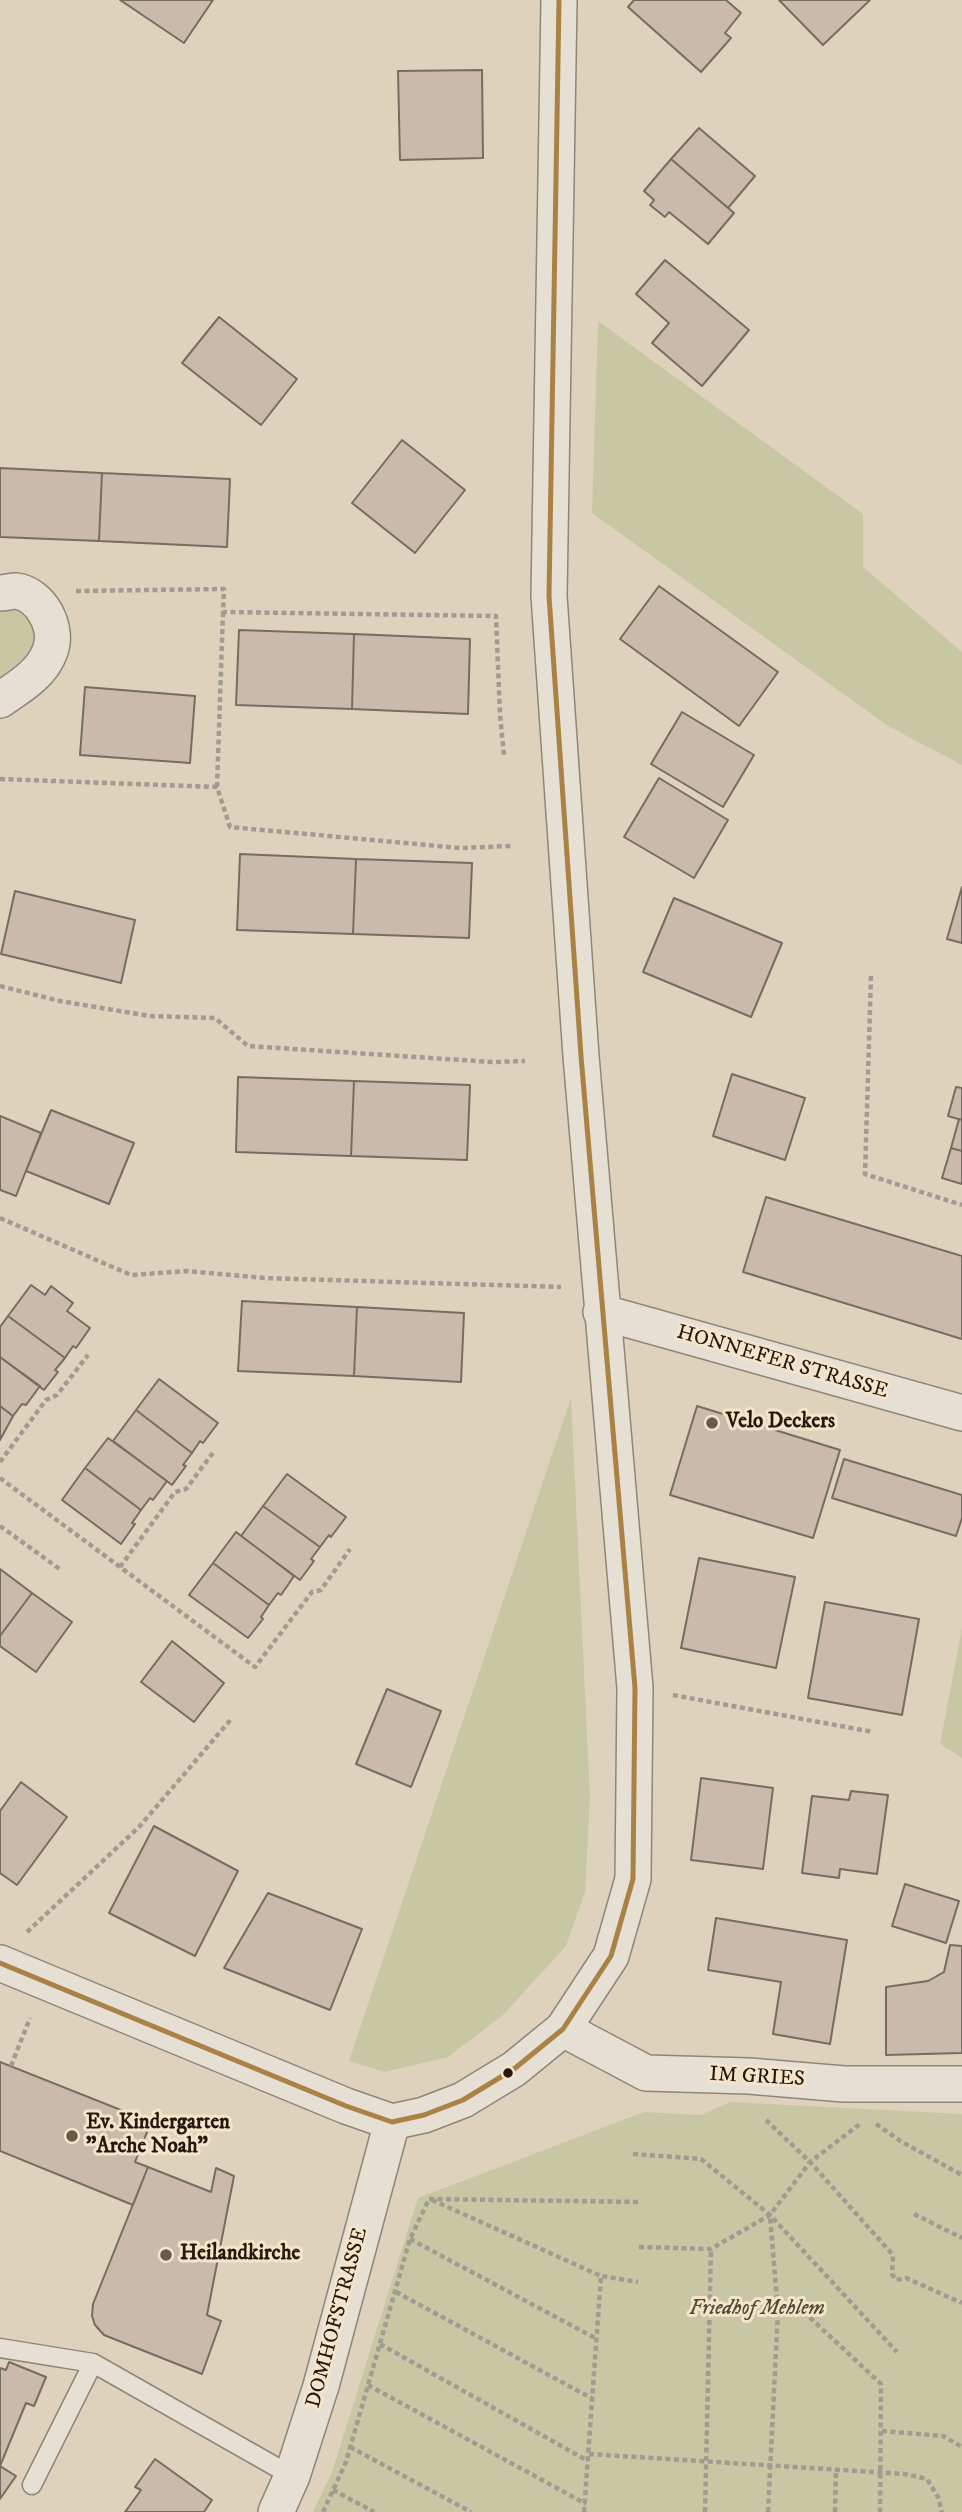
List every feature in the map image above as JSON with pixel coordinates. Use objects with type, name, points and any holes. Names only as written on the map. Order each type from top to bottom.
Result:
[{"type":"street","points":[[17,1969],[346,2106],[392,2122],[424,2115],[463,2100],[514,2069],[563,2029],[611,1956],[633,1879],[635,1688],[581,1056],[549,596],[559,0]]},
{"type":"street","points":[[0,593],[17,591],[34,598],[47,614],[51,629],[51,650],[35,675],[0,700]]},
{"type":"street","name":"HONNEFER STRASSE","points":[[601,1300],[962,1413]]},
{"type":"street","name":"IM GRIES","points":[[563,2029],[646,2073],[749,2076],[844,2084],[962,2084]]},
{"type":"street","name":"DOMHOFSTRASSE","points":[[276,2512],[292,2476],[321,2386],[392,2122]]},
{"type":"lane","points":[[0,2348],[93,2363],[292,2476]]},
{"type":"lane","points":[[32,2485],[93,2363]]},
{"type":"path","points":[[34,598],[87,589],[223,589],[216,787],[230,827],[460,848],[511,846]]},
{"type":"path","points":[[223,612],[496,615],[499,715],[504,755]]},
{"type":"path","points":[[0,779],[216,787]]},
{"type":"path","points":[[871,976],[865,1174],[962,1205]]},
{"type":"path","points":[[0,986],[60,1001],[150,1016],[215,1018],[248,1046],[492,1062],[525,1061]]},
{"type":"path","points":[[0,1218],[131,1275],[187,1271],[601,1300]]},
{"type":"path","points":[[0,1462],[46,1400],[57,1395],[88,1355]]},
{"type":"path","points":[[120,1567],[175,1492],[186,1489],[215,1450]]},
{"type":"path","points":[[0,1478],[255,1667],[312,1592],[321,1590],[350,1549]]},
{"type":"path","points":[[0,1526],[61,1570]]},
{"type":"path","points":[[635,1688],[873,1732]]},
{"type":"path","points":[[11,2066],[17,1969],[232,1718]]},
{"type":"path","points":[[639,2247],[711,2249],[770,2215],[810,2162],[868,2118],[902,2142],[962,2175]]},
{"type":"path","points":[[766,2120],[810,2162],[893,2255],[892,2274],[896,2280],[905,2278],[962,2303]]},
{"type":"path","points":[[634,2154],[701,2158],[770,2215],[897,2352]]},
{"type":"path","points":[[429,2199],[641,2202]]},
{"type":"path","points":[[323,2512],[346,2462],[411,2239],[429,2199]]},
{"type":"path","points":[[429,2199],[601,2276],[638,2282]]},
{"type":"path","points":[[914,2214],[962,2238]]},
{"type":"path","points":[[768,2512],[778,2311],[770,2215]]},
{"type":"path","points":[[411,2239],[597,2339]]},
{"type":"path","points":[[705,2512],[711,2249]]},
{"type":"path","points":[[584,2512],[601,2276]]},
{"type":"path","points":[[396,2292],[593,2399]]},
{"type":"path","points":[[778,2311],[804,2312],[881,2384],[880,2512]]},
{"type":"path","points":[[380,2344],[589,2458],[706,2461],[882,2471],[927,2479],[938,2497],[942,2512]]},
{"type":"path","points":[[369,2385],[586,2504]]},
{"type":"path","points":[[881,2431],[943,2436],[962,2448]]},
{"type":"path","points":[[350,2446],[471,2512]]},
{"type":"path","points":[[835,2512],[836,2469]]},
{"type":"path","points":[[333,2490],[374,2512]]},
{"type":"green space","points":[[598,321],[863,514],[863,567],[962,652],[962,765],[888,726],[592,513]]},
{"type":"green space","points":[[0,609],[19,611],[29,617],[36,641],[35,649],[28,660],[0,681]]},
{"type":"green space","points":[[571,1398],[590,1797],[585,1892],[566,1946],[503,2015],[448,2057],[384,2072],[349,2061]]},
{"type":"green space","points":[[962,1628],[962,1758],[940,1744]]},
{"type":"green space","name":"Friedhof Mehlem","points":[[730,2102],[962,2114],[962,2512],[313,2512],[332,2472],[418,2198],[644,2112],[701,2115]]},
{"type":"building","points":[[120,0],[213,0],[184,43]]},
{"type":"building","points":[[634,0],[726,0],[741,13],[725,33],[731,38],[701,72],[628,7]]},
{"type":"building","points":[[779,0],[870,0],[823,45]]},
{"type":"building","points":[[482,70],[483,158],[400,160],[398,71]]},
{"type":"building","points":[[699,128],[755,176],[728,208],[671,159]]},
{"type":"building","points":[[671,159],[734,213],[708,244],[669,212],[665,217],[650,205],[654,200],[644,191]]},
{"type":"building","points":[[665,260],[749,330],[702,386],[652,343],[669,323],[636,294]]},
{"type":"building","points":[[219,317],[297,379],[261,425],[182,363]]},
{"type":"building","points":[[402,440],[465,490],[415,553],[352,503]]},
{"type":"building","points":[[0,468],[102,473],[99,541],[0,537]]},
{"type":"building","points":[[102,473],[230,479],[227,547],[99,541]]},
{"type":"building","points":[[659,586],[778,672],[739,726],[620,639]]},
{"type":"building","points":[[239,630],[354,634],[352,709],[236,705]]},
{"type":"building","points":[[354,634],[470,639],[468,714],[352,709]]},
{"type":"building","points":[[85,687],[195,696],[190,763],[80,755]]},
{"type":"building","points":[[682,712],[754,755],[723,807],[651,764]]},
{"type":"building","points":[[659,778],[728,820],[694,878],[624,837]]},
{"type":"building","points":[[240,854],[356,859],[353,934],[237,930]]},
{"type":"building","points":[[356,859],[472,863],[469,938],[353,934]]},
{"type":"building","points":[[962,887],[962,943],[947,939]]},
{"type":"building","points":[[15,891],[135,920],[121,983],[1,954]]},
{"type":"building","points":[[674,898],[782,943],[751,1017],[643,972]]},
{"type":"building","points":[[732,1074],[805,1098],[785,1160],[713,1136]]},
{"type":"building","points":[[238,1077],[354,1081],[351,1156],[236,1152]]},
{"type":"building","points":[[354,1081],[470,1085],[467,1160],[351,1156]]},
{"type":"building","points":[[956,1087],[962,1088],[962,1120],[948,1116]]},
{"type":"building","points":[[51,1110],[134,1143],[109,1204],[26,1171]]},
{"type":"building","points":[[0,1116],[41,1133],[16,1196],[0,1190]]},
{"type":"building","points":[[959,1119],[962,1120],[962,1151],[951,1148]]},
{"type":"building","points":[[951,1148],[962,1151],[962,1184],[942,1178]]},
{"type":"building","points":[[766,1197],[962,1256],[962,1339],[743,1272]]},
{"type":"building","points":[[31,1285],[45,1295],[51,1286],[73,1303],[67,1311],[90,1328],[65,1358],[8,1316]]},
{"type":"building","points":[[242,1301],[357,1307],[354,1376],[238,1371]]},
{"type":"building","points":[[357,1307],[464,1313],[461,1382],[354,1376]]},
{"type":"building","points":[[8,1316],[65,1358],[44,1390],[0,1357],[0,1327]]},
{"type":"building","points":[[0,1357],[40,1386],[26,1405],[22,1404],[13,1416],[0,1406]]},
{"type":"building","points":[[159,1379],[218,1423],[192,1453],[136,1410]]},
{"type":"building","points":[[0,1406],[13,1416],[0,1440]]},
{"type":"building","points":[[697,1406],[840,1450],[813,1538],[670,1495]]},
{"type":"building","points":[[136,1410],[192,1453],[172,1485],[113,1441]]},
{"type":"building","points":[[108,1438],[167,1481],[153,1500],[150,1498],[141,1510],[85,1468]]},
{"type":"building","points":[[844,1459],[962,1495],[962,1518],[956,1536],[832,1498]]},
{"type":"building","points":[[85,1468],[141,1510],[121,1544],[62,1500]]},
{"type":"building","points":[[287,1474],[346,1517],[320,1547],[263,1506]]},
{"type":"building","points":[[263,1506],[320,1547],[311,1559],[314,1561],[300,1580],[241,1536]]},
{"type":"building","points":[[236,1532],[294,1576],[281,1595],[278,1593],[269,1605],[213,1563]]},
{"type":"building","points":[[699,1558],[795,1577],[776,1668],[681,1648]]},
{"type":"building","points":[[213,1563],[269,1605],[261,1617],[263,1619],[248,1638],[189,1595]]},
{"type":"building","points":[[0,1569],[32,1593],[0,1636]]},
{"type":"building","points":[[32,1593],[72,1622],[36,1672],[0,1646],[0,1636]]},
{"type":"building","points":[[825,1602],[919,1619],[902,1715],[808,1698]]},
{"type":"building","points":[[172,1641],[224,1683],[194,1722],[141,1682]]},
{"type":"building","points":[[387,1689],[441,1711],[411,1787],[356,1764]]},
{"type":"building","points":[[701,1778],[773,1788],[763,1869],[691,1860]]},
{"type":"building","points":[[21,1782],[67,1817],[17,1885],[0,1873],[0,1811]]},
{"type":"building","points":[[851,1791],[888,1795],[877,1874],[840,1869],[839,1878],[802,1873],[812,1796],[849,1800]]},
{"type":"building","points":[[154,1826],[238,1871],[195,1956],[109,1913]]},
{"type":"building","points":[[905,1884],[959,1901],[946,1943],[892,1926]]},
{"type":"building","points":[[268,1893],[362,1929],[330,2010],[224,1968]]},
{"type":"building","points":[[716,1918],[847,1940],[830,2044],[773,2034],[781,1982],[708,1970]]},
{"type":"building","points":[[950,1945],[962,1946],[962,2053],[886,2055],[886,1987],[928,1981],[944,1972]]},
{"type":"building","name":"Ev. Kindergarten \"Arche Noah\"","points":[[0,2062],[151,2122],[135,2162],[148,2167],[133,2205],[0,2151]]},
{"type":"building","name":"Heilandkirche","points":[[148,2167],[211,2192],[216,2168],[234,2176],[207,2315],[221,2321],[202,2374],[104,2335],[95,2325],[92,2316],[93,2304]]},
{"type":"building","points":[[9,2362],[46,2377],[34,2406],[26,2403],[0,2466],[0,2368],[6,2370]]},
{"type":"building","points":[[155,2459],[212,2500],[204,2512],[125,2512],[141,2490],[135,2487]]},
{"type":"building","points":[[0,2466],[16,2476],[0,2499]]},
{"type":"transit line","points":[[392,2122],[424,2115],[463,2100],[514,2069],[563,2029],[611,1956],[633,1879],[635,1688],[581,1056],[549,596],[559,0]]},
{"type":"transit line","points":[[0,1963],[346,2106],[392,2122]]},
{"type":"place","name":"Velo Deckers","points":[[712,1423]]},
{"type":"place","name":"Ev. Kindergarten \"Arche Noah\"","points":[[72,2136]]},
{"type":"place","name":"Heilandkirche","points":[[166,2255]]}]
